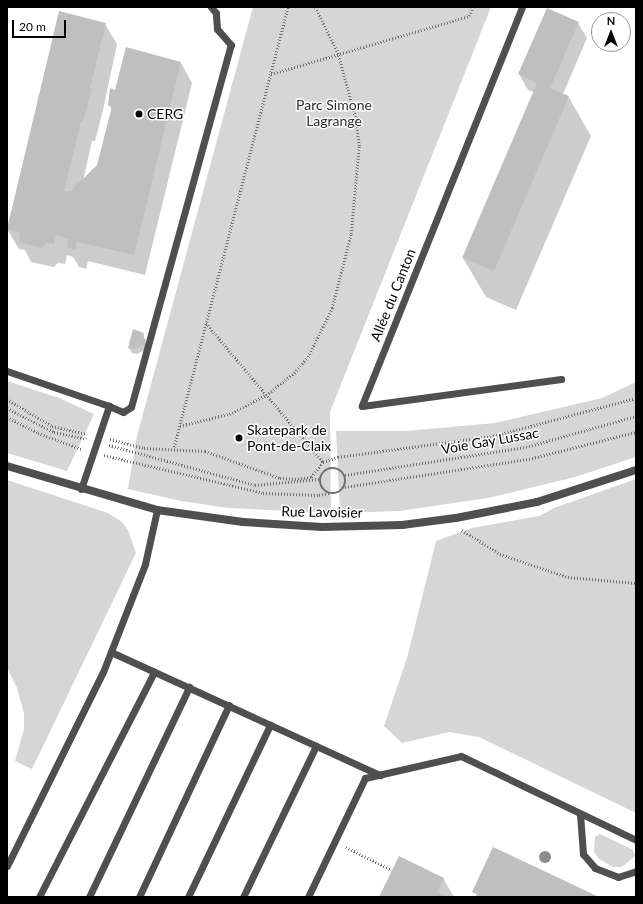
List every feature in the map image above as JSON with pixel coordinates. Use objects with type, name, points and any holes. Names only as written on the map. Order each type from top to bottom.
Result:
[{"type":"street","name":"Rue Lavoisier","points":[[7,466],[81,489],[157,510],[243,522],[322,527],[402,525],[456,518],[537,502],[636,470]]},
{"type":"lane","points":[[7,371],[123,412],[131,407],[231,45],[217,29],[216,13],[211,7]]},
{"type":"lane","name":"Allée du Canton","points":[[522,7],[362,406],[561,379]]},
{"type":"lane","points":[[81,489],[109,406]]},
{"type":"lane","points":[[7,866],[111,652],[145,564],[157,510]]},
{"type":"lane","points":[[111,652],[380,775]]},
{"type":"lane","points":[[40,897],[154,672]]},
{"type":"lane","points":[[89,897],[189,687]]},
{"type":"lane","points":[[139,897],[229,706]]},
{"type":"lane","points":[[188,897],[270,724]]},
{"type":"lane","points":[[243,897],[316,746]]},
{"type":"lane","points":[[308,897],[365,778],[461,756],[636,840]]},
{"type":"lane","points":[[580,814],[583,854],[595,868],[618,877],[636,871]]},
{"type":"path","points":[[174,447],[288,7]]},
{"type":"path","points":[[180,426],[232,413],[266,395],[304,362],[320,335],[332,308],[351,234],[359,146],[356,120],[338,54],[315,7]]},
{"type":"path","points":[[271,74],[469,16],[473,7]]},
{"type":"path","points":[[206,323],[323,462]]},
{"type":"path","points":[[7,408],[54,432],[144,448],[174,447],[205,451],[280,478],[311,477],[323,462],[493,436],[636,398]]},
{"type":"path","points":[[7,399],[52,426],[255,486],[320,479]]},
{"type":"path","name":"Voie Gay Lussac","points":[[345,475],[526,447],[636,416]]},
{"type":"path","points":[[7,417],[38,433],[94,452],[264,493],[319,495],[339,493],[345,487],[345,475],[332,468],[323,472],[320,479],[323,488],[329,493]]},
{"type":"path","name":"Voie Gay Lussac","points":[[345,487],[529,459],[636,432]]},
{"type":"path","points":[[456,518],[462,532],[500,554],[568,577],[636,583]]},
{"type":"path","points":[[334,841],[392,870]]},
{"type":"green space","name":"Parc Simone Lagrange","points":[[253,7],[491,7],[330,412],[331,513],[228,508],[181,501],[128,489],[137,436]]},
{"type":"green space","points":[[7,381],[59,398],[94,414],[67,471],[7,453]]},
{"type":"green space","points":[[636,382],[636,457],[575,477],[488,498],[399,511],[340,513],[336,431],[406,431],[495,423],[602,398]]},
{"type":"green space","points":[[636,479],[636,813],[479,737],[449,732],[402,743],[384,726],[407,658],[436,541],[472,528],[539,516],[554,508]]},
{"type":"green space","points":[[7,480],[108,513],[122,522],[128,530],[136,553],[32,769],[15,761],[24,729],[24,714],[17,688],[7,668]]},
{"type":"green space","points":[[600,834],[633,850],[635,856],[622,867],[613,867],[599,859],[594,852],[595,837]]},
{"type":"building","points":[[547,8],[579,22],[550,88],[569,96],[494,271],[462,258],[537,83],[518,74]]},
{"type":"building","points":[[59,11],[106,23],[90,88],[92,89],[83,121],[81,121],[64,191],[71,192],[78,181],[80,182],[97,165],[112,106],[108,106],[110,88],[115,90],[126,47],[181,62],[134,255],[77,242],[75,250],[67,247],[68,239],[56,235],[54,244],[46,243],[42,248],[19,242],[20,232],[7,229]]},
{"type":"building","points":[[133,329],[144,333],[143,337],[146,340],[145,344],[134,349],[128,348]]},
{"type":"building","points":[[493,847],[599,897],[475,897],[477,894],[472,892]]},
{"type":"building","points":[[399,856],[444,878],[437,892],[447,897],[379,897]]},
{"type":"place","name":"CERG","points":[[139,114]]},
{"type":"place","name":"Skatepark de Pont-de-Claix","points":[[239,438]]}]
